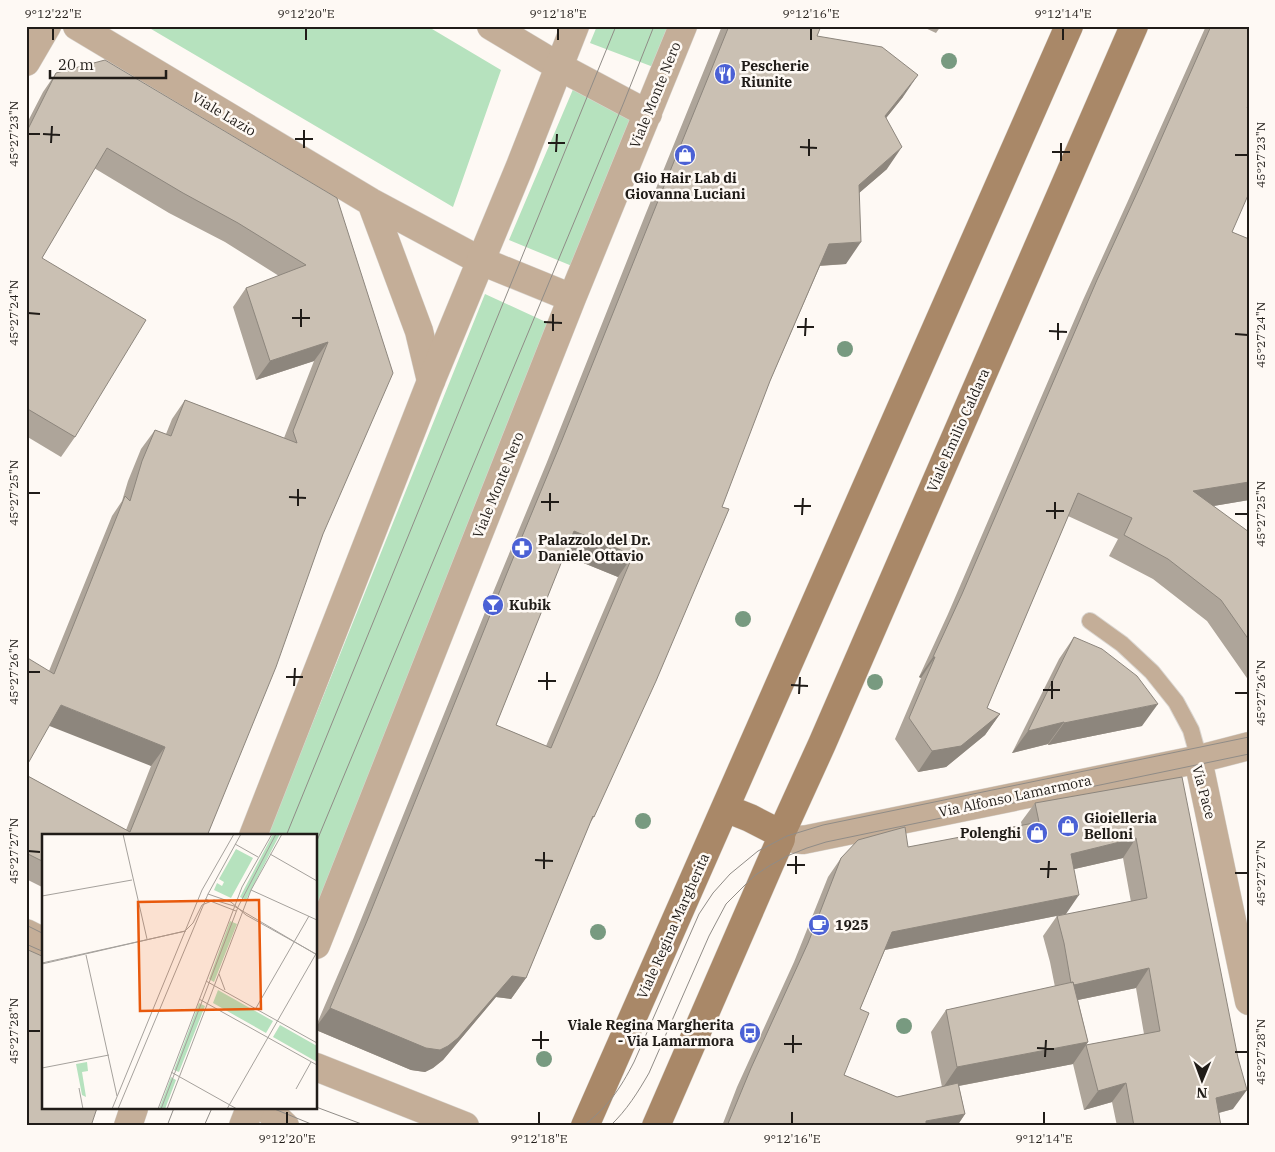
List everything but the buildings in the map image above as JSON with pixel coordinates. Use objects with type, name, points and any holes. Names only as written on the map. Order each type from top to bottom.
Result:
[{"type":"main road","points":[[656,1126],[780,839],[781,834],[725,808],[1069,26]]},
{"type":"main road","name":"Viale Emilio Caldara","points":[[781,834],[822,744],[1134,26]]},
{"type":"main road","name":"Viale Regina Margherita","points":[[586,1126],[725,808]]},
{"type":"street","points":[[26,62],[47,26]]},
{"type":"street","name":"Viale Lazio","points":[[77,26],[371,202],[481,261],[572,298]]},
{"type":"street","points":[[491,26],[558,66],[648,114]]},
{"type":"street","points":[[254,834],[431,381],[575,26]]},
{"type":"street","name":"Viale Monte Nero","points":[[318,940],[572,298],[683,26]]},
{"type":"street","points":[[371,202],[419,331],[431,381]]},
{"type":"street","name":"Via Alfonso Lamarmora","points":[[781,834],[803,840],[1195,760],[1249,746]]},
{"type":"street","name":"Via Pace","points":[[1195,760],[1200,764],[1249,1001]]},
{"type":"street","points":[[26,933],[42,941]]},
{"type":"street","points":[[318,1068],[465,1126]]},
{"type":"street","points":[[128,1126],[133,1110]]},
{"type":"street","points":[[243,1126],[249,1110]]},
{"type":"street","points":[[268,1110],[286,1126]]},
{"type":"lane","name":"Via Pace","points":[[1090,621],[1122,644],[1146,666],[1176,702],[1191,730],[1196,748],[1195,760]]},
{"type":"green space","points":[[146,26],[427,26],[501,70],[453,207]]},
{"type":"green space","points":[[597,26],[672,26],[656,68],[590,43]]},
{"type":"green space","points":[[574,87],[636,110],[572,266],[509,240]]},
{"type":"green space","points":[[485,294],[548,323],[318,903],[318,834],[268,834]]},
{"type":"tram line","points":[[287,834],[616,26]]},
{"type":"tram line","points":[[318,838],[654,26]]},
{"type":"tram line","points":[[583,1126],[606,1105],[629,1072],[699,914],[713,893],[730,874],[758,851],[787,836],[823,825],[1249,737]]},
{"type":"tram line","points":[[610,1126],[627,1107],[649,1073],[709,936],[726,904],[754,876],[769,866],[787,856],[826,842],[1249,754]]},
{"type":"tram line","points":[[26,925],[42,933]]},
{"type":"tram line","points":[[26,944],[42,951]]},
{"type":"tram line","points":[[318,1108],[367,1126]]},
{"type":"tram line","points":[[167,1126],[173,1110]]},
{"type":"tram line","points":[[204,1126],[211,1110]]},
{"type":"tram line","points":[[277,1110],[316,1126]]},
{"type":"place","name":"Pescherie Riunite","points":[[725,74]]},
{"type":"place","name":"Gio Hair Lab di Giovanna Luciani","points":[[685,155]]},
{"type":"place","name":"Palazzolo del Dr. Daniele Ottavio","points":[[522,548]]},
{"type":"place","name":"Kubik","points":[[493,605]]},
{"type":"place","name":"Gioielleria Belloni","points":[[1068,826]]},
{"type":"place","name":"Polenghi","points":[[1037,833]]},
{"type":"place","name":"1925","points":[[819,925]]},
{"type":"place","name":"Viale Regina Margherita - Via Lamarmora","points":[[750,1033]]}]
